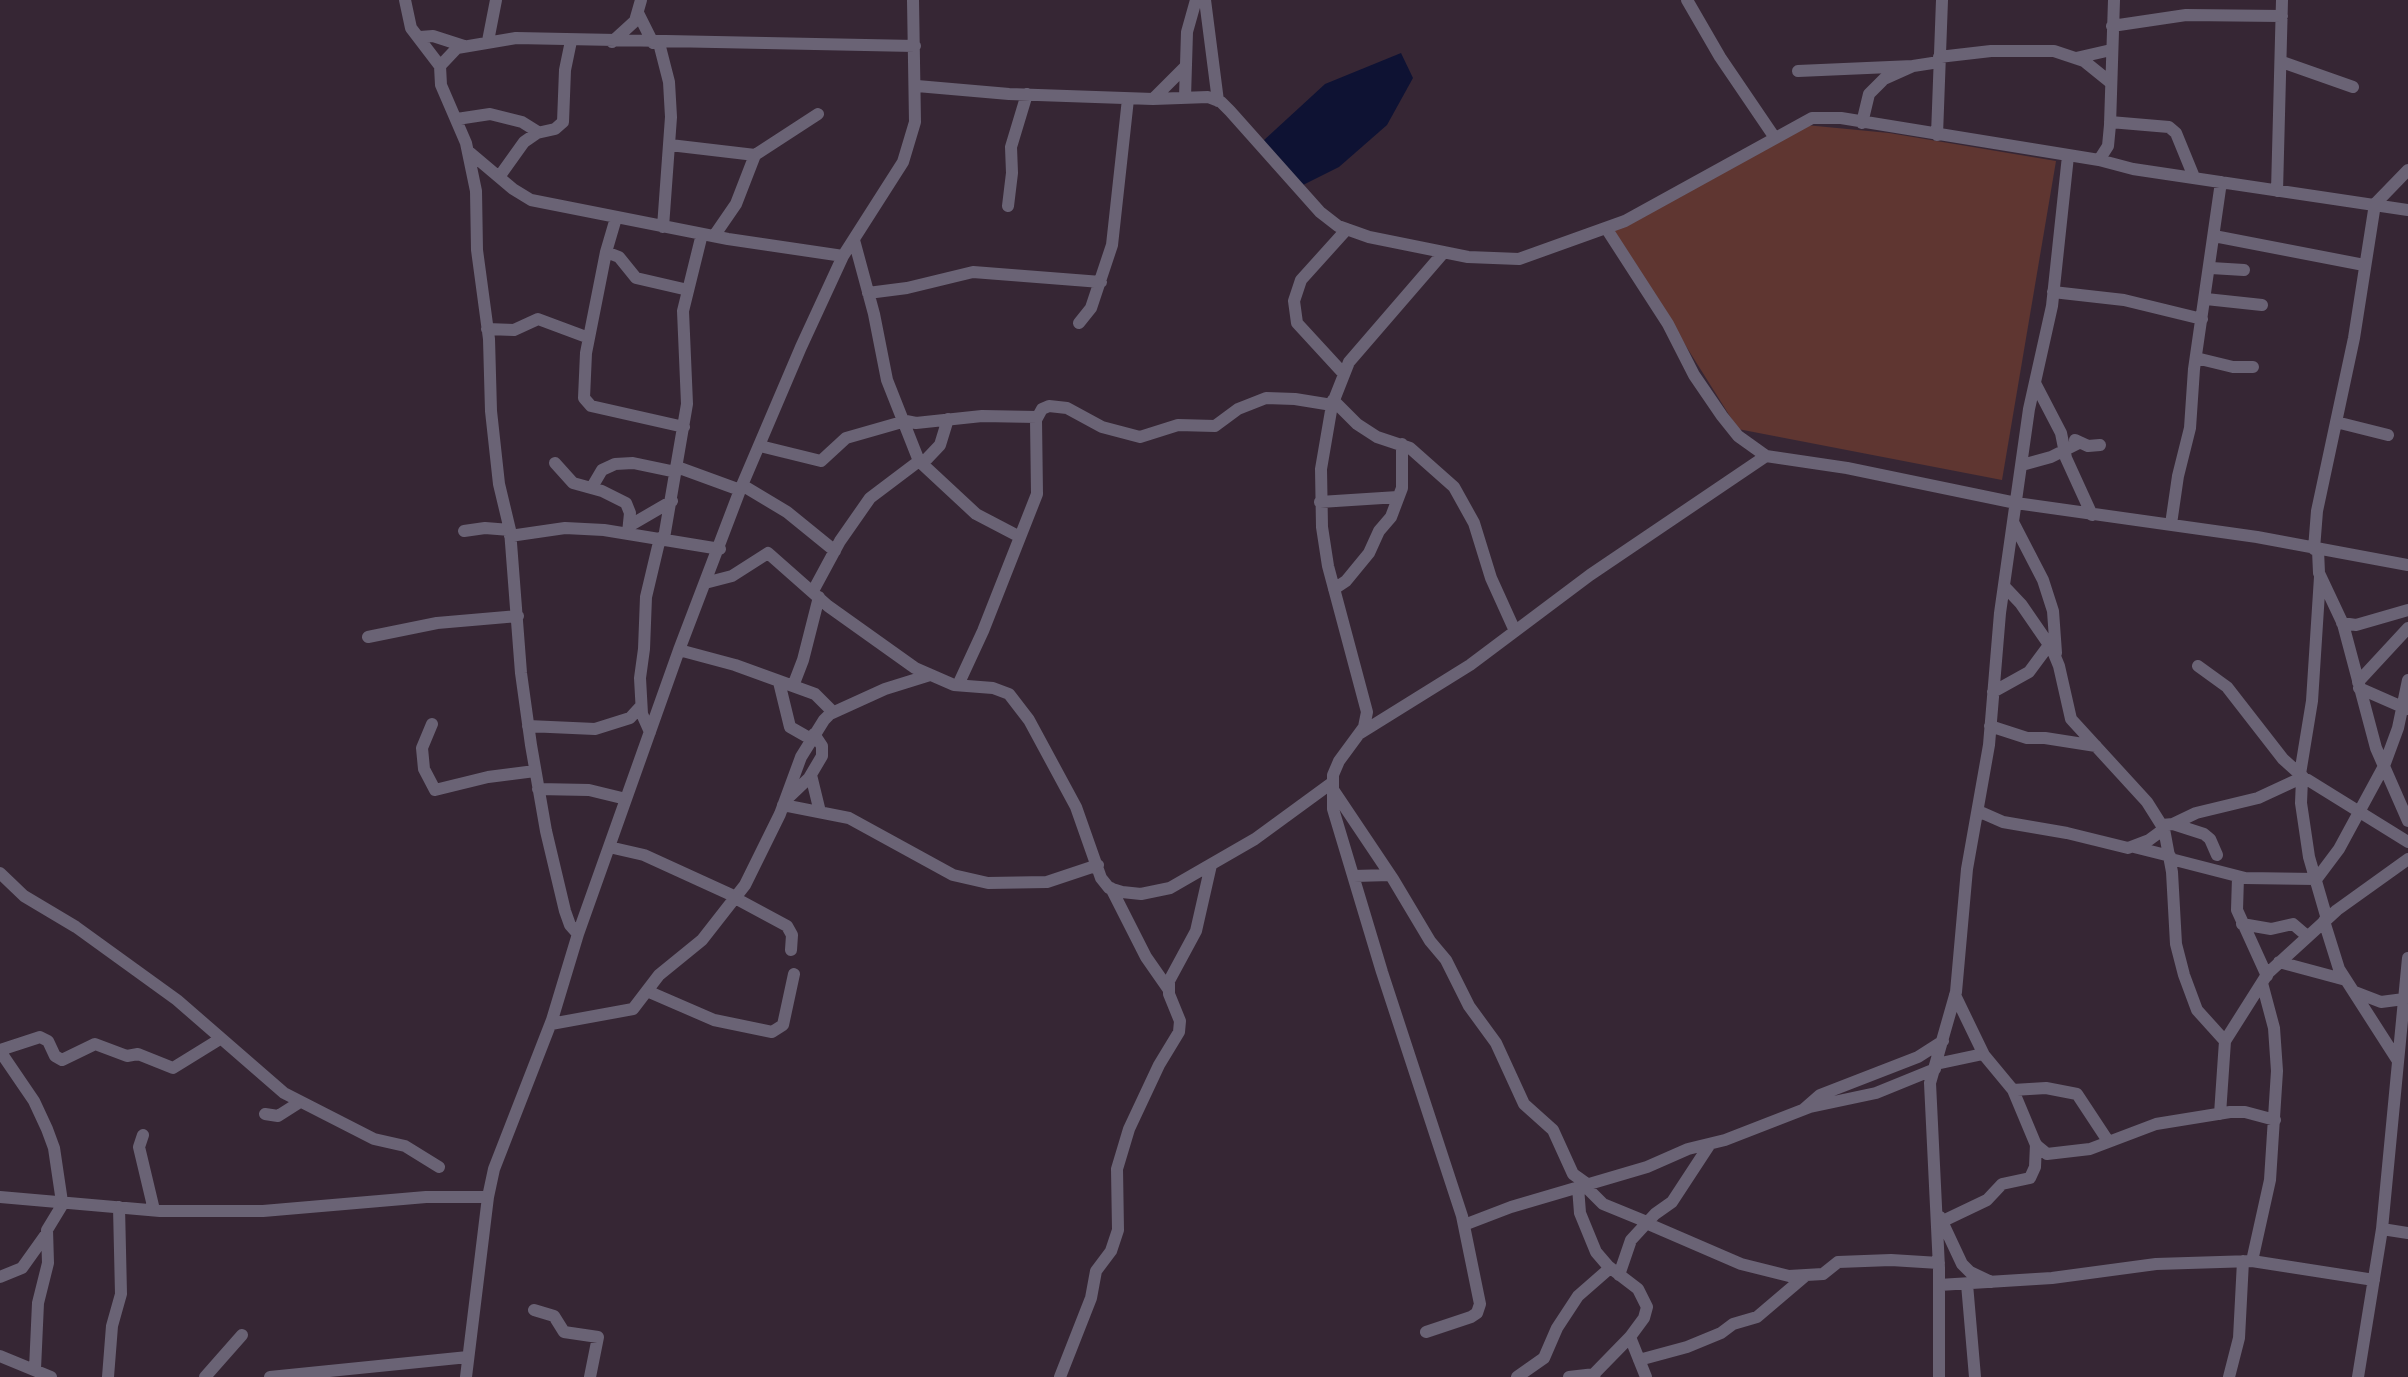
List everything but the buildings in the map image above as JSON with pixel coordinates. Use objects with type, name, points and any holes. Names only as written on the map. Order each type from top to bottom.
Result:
[{"type":"street","points":[[405,0],[407,20],[440,66],[441,85],[468,151],[476,191],[477,250],[487,329],[491,411],[499,484],[510,533],[528,726],[538,789],[565,911],[570,925],[578,934]]},
{"type":"street","points":[[488,41],[496,0]]},
{"type":"street","points":[[612,42],[626,31],[638,13],[641,0]]},
{"type":"street","points":[[466,1377],[488,1197],[494,1169],[551,1024],[578,934],[679,650],[782,387],[843,256],[903,162],[915,122],[917,86],[913,0]]},
{"type":"street","points":[[1185,97],[1187,32],[1196,0]]},
{"type":"street","points":[[1205,0],[1218,100],[1320,212],[1347,229],[1369,237],[1468,257],[1519,259],[1606,228],[1660,203],[1812,118],[1840,118],[2099,160],[2133,169],[2408,210]]},
{"type":"street","points":[[1687,0],[1720,57],[1775,138]]},
{"type":"street","points":[[1937,135],[1942,0]]},
{"type":"street","points":[[2099,160],[2108,146],[2114,0]]},
{"type":"street","points":[[2277,191],[2283,0]]},
{"type":"street","points":[[638,13],[656,43],[669,82],[670,145],[663,227]]},
{"type":"street","points":[[2112,26],[2186,15],[2283,16]]},
{"type":"street","points":[[420,37],[433,36],[464,46]]},
{"type":"street","points":[[440,66],[446,56],[464,46],[516,38],[656,43],[915,46]]},
{"type":"street","points":[[499,177],[524,142],[538,132],[555,129],[563,122],[565,70],[571,41]]},
{"type":"street","points":[[1863,123],[1869,94],[1890,75],[1939,60],[2026,49],[2054,51],[2076,58],[2110,82]]},
{"type":"street","points":[[2076,58],[2111,50]]},
{"type":"street","points":[[2282,62],[2353,87]]},
{"type":"street","points":[[1798,71],[1913,66]]},
{"type":"street","points":[[1153,99],[1185,67]]},
{"type":"street","points":[[917,86],[1128,99],[1185,97],[1218,100]]},
{"type":"street","points":[[1008,206],[1012,173],[1011,147],[1027,94]]},
{"type":"street","points":[[1079,323],[1091,309],[1112,245],[1128,99]]},
{"type":"street","points":[[457,119],[490,114],[522,122],[538,132]]},
{"type":"street","points":[[650,733],[641,706],[645,606],[672,501],[684,427],[687,404],[683,311],[688,290],[708,235],[736,204],[755,155],[818,114]]},
{"type":"street","points":[[2110,122],[2169,127],[2176,133],[2194,177]]},
{"type":"street","points":[[670,145],[755,155]]},
{"type":"street","points":[[468,151],[531,200],[663,227],[843,256]]},
{"type":"street","points":[[1939,1377],[1939,1263],[1930,1083],[1955,995],[1967,869],[1990,726],[2004,586],[2035,383],[2053,292],[2068,156]]},
{"type":"street","points":[[2398,1061],[2346,981],[2333,954],[2307,846],[2303,778],[2312,701],[2320,576],[2316,549],[2317,511],[2336,422],[2375,204],[2408,170]]},
{"type":"street","points":[[2171,523],[2178,476],[2190,428],[2196,358],[2211,268],[2221,182]]},
{"type":"street","points":[[616,218],[606,252],[589,338],[583,383],[587,402],[684,427]]},
{"type":"street","points":[[1606,228],[1668,324],[1694,376],[1722,416],[1738,436],[1766,456],[1847,468],[2092,516],[2171,523],[2408,565]]},
{"type":"street","points":[[1343,373],[1297,323],[1294,301],[1301,280],[1347,229]]},
{"type":"street","points":[[2214,236],[2364,265]]},
{"type":"street","points":[[854,240],[887,380],[920,463],[976,514],[1020,537]]},
{"type":"street","points":[[606,252],[620,257],[636,278],[688,290]]},
{"type":"street","points":[[1426,1332],[1471,1317],[1480,1309],[1464,1225],[1333,809],[1332,785],[1339,761],[1364,727],[1367,712],[1349,635],[1334,589],[1320,502],[1321,469],[1332,403],[1343,373],[1362,345],[1444,252]]},
{"type":"street","points":[[2211,268],[2245,270]]},
{"type":"street","points":[[868,293],[907,288],[973,272],[1101,282]]},
{"type":"street","points":[[2053,292],[2124,300],[2202,319]]},
{"type":"street","points":[[2206,299],[2262,305]]},
{"type":"street","points":[[487,329],[514,330],[538,319],[589,338]]},
{"type":"street","points":[[2196,358],[2234,367],[2253,367]]},
{"type":"street","points":[[2035,383],[2060,431],[2064,452],[2092,516]]},
{"type":"street","points":[[760,446],[821,461],[846,438],[902,421],[916,423],[948,419],[1037,417],[1049,406],[1068,408],[1102,427],[1140,437],[1178,425],[1214,426],[1238,409],[1266,398],[1332,403],[1367,431],[1402,444],[1441,473],[1464,502],[1495,588],[1515,631]]},
{"type":"street","points":[[958,685],[1037,494],[1037,417]]},
{"type":"street","points":[[793,686],[803,660],[816,594],[835,551],[870,498],[920,463],[940,444],[948,419]]},
{"type":"street","points":[[2336,422],[2388,435]]},
{"type":"street","points":[[2060,431],[2079,443],[2100,445]]},
{"type":"street","points":[[2022,465],[2064,452],[2079,443]]},
{"type":"street","points":[[1334,589],[1346,581],[1369,553],[1379,531],[1391,517],[1402,488],[1402,444]]},
{"type":"street","points":[[1357,735],[1470,665],[1590,575],[1766,456]]},
{"type":"street","points":[[555,463],[573,484],[592,487],[649,516],[663,534]]},
{"type":"street","points":[[592,487],[602,470],[615,464],[634,463],[677,469],[741,488],[787,512],[835,551]]},
{"type":"street","points":[[1320,502],[1398,497]]},
{"type":"street","points":[[629,530],[672,501]]},
{"type":"street","points":[[629,506],[629,530]]},
{"type":"street","points":[[2013,522],[2043,580],[2053,611],[2057,660],[2067,711],[2166,826],[2176,944],[2184,975],[2197,1010],[2225,1041]]},
{"type":"street","points":[[464,531],[485,528],[510,533],[565,528],[629,530],[663,534],[720,549]]},
{"type":"street","points":[[705,583],[732,576],[768,553],[816,594],[915,668],[958,685],[993,688],[1014,698],[1076,807],[1101,878],[1111,888],[1146,957],[1169,990],[1181,1027],[1138,1108],[1126,1140],[1117,1169],[1118,1230],[1111,1251],[1096,1271],[1091,1298],[1060,1377]]},
{"type":"street","points":[[2198,666],[2227,687],[2283,759],[2303,778],[2407,841],[2408,823],[2384,766],[2358,685],[2342,623],[2320,576]]},
{"type":"street","points":[[2004,586],[2049,645],[2057,660]]},
{"type":"street","points":[[2342,623],[2356,625],[2408,610]]},
{"type":"street","points":[[368,637],[437,623],[518,616]]},
{"type":"street","points":[[2358,685],[2408,628]]},
{"type":"street","points":[[1993,692],[2029,672],[2049,645]]},
{"type":"street","points":[[679,650],[815,694],[833,712]]},
{"type":"street","points":[[551,1024],[625,1013],[633,1009],[659,975],[702,940],[736,897],[784,803],[812,736],[833,712],[885,689],[930,675]]},
{"type":"street","points":[[1978,811],[2003,822],[2067,833],[2116,847],[2134,847],[2238,877],[2315,880],[2339,849],[2384,766],[2404,708],[2408,680]]},
{"type":"street","points":[[779,682],[790,727],[812,736],[823,749],[811,775],[784,803]]},
{"type":"street","points":[[2358,685],[2404,708]]},
{"type":"street","points":[[528,726],[595,729],[630,718],[641,706]]},
{"type":"street","points":[[432,724],[422,748],[424,769],[435,790],[488,777],[535,771]]},
{"type":"street","points":[[1990,726],[2027,738],[2045,737],[2096,746]]},
{"type":"street","points":[[811,775],[820,812]]},
{"type":"street","points":[[2134,847],[2166,826],[2205,811],[2258,798],[2303,778]]},
{"type":"street","points":[[1111,888],[1141,894],[1170,888],[1255,839],[1332,785]]},
{"type":"street","points":[[1332,785],[1496,1043],[1524,1104],[1553,1130],[1573,1174],[1603,1204],[1741,1264],[1804,1277],[1826,1273],[1833,1263],[1838,1262],[1891,1260],[1939,1263]]},
{"type":"street","points":[[538,789],[589,790],[626,799]]},
{"type":"street","points":[[784,803],[859,823],[953,875],[988,883],[1047,882],[1098,865]]},
{"type":"street","points":[[2166,826],[2204,834],[2210,839],[2217,855]]},
{"type":"street","points":[[609,848],[645,855],[736,897],[788,926],[792,935],[791,950]]},
{"type":"street","points":[[2220,1114],[2225,1041],[2264,979],[2326,920],[2408,859]]},
{"type":"street","points":[[1169,990],[1170,976],[1199,921],[1211,865]]},
{"type":"street","points":[[0,873],[24,896],[76,927],[167,992],[267,1080],[300,1102],[374,1139],[405,1146],[439,1167]]},
{"type":"street","points":[[1354,876],[1390,875]]},
{"type":"street","points":[[2230,1377],[2239,1338],[2247,1261],[2270,1180],[2277,1071],[2274,1028],[2264,979],[2237,911],[2238,877]]},
{"type":"street","points":[[2242,924],[2271,929],[2293,924],[2307,936]]},
{"type":"street","points":[[2358,1377],[2382,1229],[2408,958]]},
{"type":"street","points":[[2279,962],[2346,981]]},
{"type":"street","points":[[647,991],[714,1020],[772,1032],[783,1025],[793,974]]},
{"type":"street","points":[[2355,992],[2381,1002],[2405,1002]]},
{"type":"street","points":[[1955,995],[1983,1055],[2013,1090],[2042,1152],[2056,1155],[2090,1149],[2155,1124],[2220,1114],[2245,1112],[2274,1120]]},
{"type":"street","points":[[0,1277],[22,1268],[47,1233],[53,1216],[63,1202],[54,1147],[47,1129],[34,1101],[0,1050],[40,1037],[48,1041],[55,1056],[62,1060],[95,1044],[127,1056],[138,1054],[149,1061],[173,1068],[220,1039]]},
{"type":"street","points":[[1801,1111],[1820,1095],[1918,1057],[1944,1040]]},
{"type":"street","points":[[1464,1225],[1801,1111],[1876,1093],[1936,1066],[1983,1055]]},
{"type":"street","points":[[2013,1090],[2046,1088],[2077,1094],[2108,1141]]},
{"type":"street","points":[[265,1114],[278,1116],[300,1102]]},
{"type":"street","points":[[143,1135],[139,1147],[154,1210]]},
{"type":"street","points":[[1517,1377],[1544,1358],[1557,1328],[1578,1296],[1615,1272],[1631,1240],[1679,1194],[1710,1144]]},
{"type":"street","points":[[1943,1221],[1987,1200],[2003,1184],[2020,1183],[2030,1178],[2035,1167],[2036,1144]]},
{"type":"street","points":[[1569,1377],[1592,1376],[1630,1337],[1644,1318],[1647,1307],[1638,1289],[1615,1272],[1587,1236],[1580,1213],[1583,1186]]},
{"type":"street","points":[[0,1196],[154,1210],[263,1211],[426,1197],[488,1197]]},
{"type":"street","points":[[108,1377],[112,1326],[121,1294],[119,1207]]},
{"type":"street","points":[[1935,1208],[1957,1255],[1964,1284],[1975,1377]]},
{"type":"street","points":[[2382,1229],[2408,1233]]},
{"type":"street","points":[[35,1369],[38,1303],[48,1262],[47,1233]]},
{"type":"street","points":[[1957,1255],[1970,1272],[1992,1282]]},
{"type":"street","points":[[1939,1285],[2104,1272],[2156,1264],[2247,1261],[2374,1280]]},
{"type":"street","points":[[1639,1360],[1687,1347],[1721,1333],[1733,1324],[1757,1317],[1804,1277]]},
{"type":"street","points":[[534,1310],[554,1316],[564,1332],[598,1337],[590,1377]]},
{"type":"street","points":[[205,1377],[242,1335]]},
{"type":"street","points":[[1630,1337],[1646,1377]]},
{"type":"street","points":[[0,1356],[51,1377]]},
{"type":"street","points":[[270,1377],[468,1357]]},
{"type":"shaded area","points":[[1401,53],[1413,78],[1387,125],[1339,167],[1299,187],[1263,141],[1325,84]]},
{"type":"shaded area","points":[[1795,124],[1889,133],[2056,161],[2002,480],[1738,429],[1610,225]]}]
